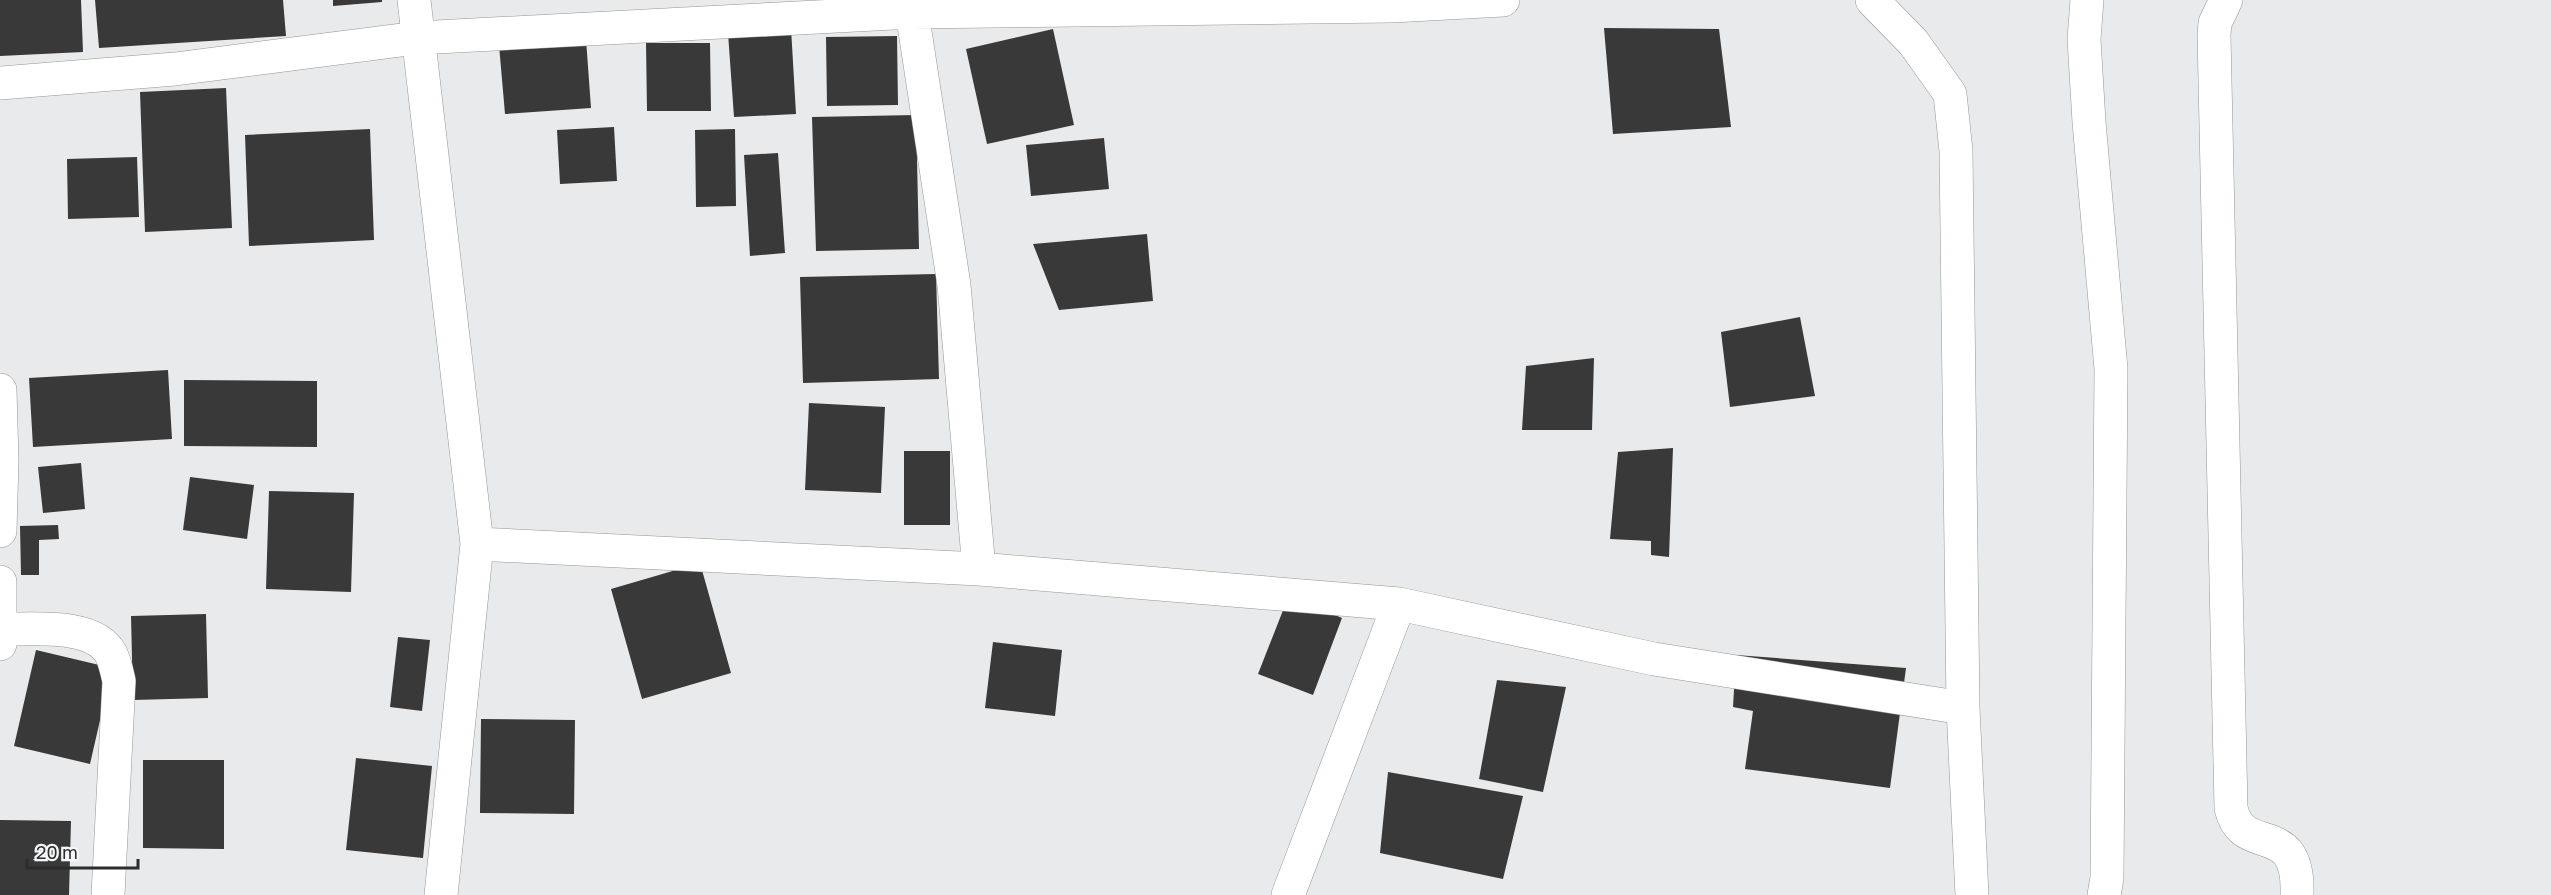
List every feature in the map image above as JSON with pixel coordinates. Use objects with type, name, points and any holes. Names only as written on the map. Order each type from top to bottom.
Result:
[{"type":"street","points":[[414,0],[477,544],[441,895]]},
{"type":"street","points":[[0,83],[175,69],[417,38],[912,12],[1392,6],[1503,0]]},
{"type":"street","points":[[1872,0],[1913,42],[1950,94],[1956,152],[1963,708],[1972,895]]},
{"type":"street","points":[[2087,0],[2084,39],[2089,122],[2111,369],[2107,878],[2103,895]]},
{"type":"street","points":[[2226,0],[2219,11],[2214,35],[2231,808],[2238,826],[2245,832],[2274,841],[2286,849],[2294,863],[2297,895]]},
{"type":"street","points":[[912,12],[954,285],[979,569]]},
{"type":"street","points":[[0,390],[2,462],[0,531]]},
{"type":"street","points":[[477,544],[979,569],[1399,604],[1654,659],[1963,708]]},
{"type":"street","points":[[0,582],[1,637],[79,631],[95,639],[110,652],[119,681],[108,895]]},
{"type":"street","points":[[1288,895],[1399,604]]},
{"type":"building","points":[[0,0],[81,0],[83,52],[0,56]]},
{"type":"building","points":[[95,0],[283,0],[286,36],[99,48]]},
{"type":"building","points":[[333,0],[382,0],[382,2],[333,6]]},
{"type":"building","points":[[791,28],[796,114],[734,117],[728,33]]},
{"type":"building","points":[[1604,28],[1719,29],[1731,127],[1613,134]]},
{"type":"building","points":[[1053,29],[1074,125],[987,144],[966,49]]},
{"type":"building","points":[[897,36],[898,105],[827,106],[826,37]]},
{"type":"building","points":[[586,39],[591,108],[505,114],[499,45]]},
{"type":"building","points":[[646,43],[710,43],[711,111],[647,111]]},
{"type":"building","points":[[226,88],[232,228],[145,232],[140,92]]},
{"type":"building","points":[[916,115],[919,249],[816,251],[812,117]]},
{"type":"building","points":[[614,127],[617,181],[560,184],[557,130]]},
{"type":"building","points":[[370,129],[374,240],[249,246],[245,135]]},
{"type":"building","points":[[735,129],[736,206],[696,207],[695,130]]},
{"type":"building","points":[[1104,138],[1109,189],[1031,196],[1026,145]]},
{"type":"building","points":[[778,153],[785,253],[750,256],[744,155]]},
{"type":"building","points":[[137,157],[139,217],[68,219],[67,159]]},
{"type":"building","points":[[1147,234],[1153,301],[1059,310],[1033,244]]},
{"type":"building","points":[[936,274],[939,379],[803,383],[800,277]]},
{"type":"building","points":[[1800,317],[1815,396],[1730,407],[1721,332]]},
{"type":"building","points":[[1594,358],[1592,430],[1522,430],[1526,366]]},
{"type":"building","points":[[168,370],[172,439],[33,447],[29,378]]},
{"type":"building","points":[[184,380],[317,381],[317,447],[184,446]]},
{"type":"building","points":[[809,403],[885,407],[881,493],[805,490]]},
{"type":"building","points":[[1673,448],[1669,557],[1651,555],[1651,541],[1610,539],[1618,452]]},
{"type":"building","points":[[904,451],[950,451],[950,525],[904,525]]},
{"type":"building","points":[[81,463],[85,509],[43,513],[38,467]]},
{"type":"building","points":[[190,477],[254,485],[247,539],[183,530]]},
{"type":"building","points":[[269,491],[354,493],[351,592],[266,589]]},
{"type":"building","points":[[58,525],[59,539],[39,540],[39,575],[21,575],[20,526]]},
{"type":"building","points":[[700,563],[731,673],[642,699],[611,589]]},
{"type":"building","points":[[1289,595],[1342,618],[1313,695],[1258,674]]},
{"type":"building","points":[[206,614],[208,698],[133,700],[131,616]]},
{"type":"building","points":[[398,637],[430,640],[422,711],[390,707]]},
{"type":"building","points":[[993,642],[1062,650],[1055,716],[985,708]]},
{"type":"building","points":[[36,650],[112,668],[90,764],[14,746]]},
{"type":"building","points":[[1736,655],[1906,668],[1890,788],[1745,769],[1753,711],[1733,707]]},
{"type":"building","points":[[1497,680],[1566,687],[1543,792],[1479,779]]},
{"type":"building","points":[[481,719],[575,720],[574,814],[480,813]]},
{"type":"building","points":[[356,758],[432,766],[423,858],[346,850]]},
{"type":"building","points":[[143,760],[224,760],[224,849],[143,848]]},
{"type":"building","points":[[1388,772],[1523,796],[1503,879],[1380,853]]},
{"type":"building","points":[[0,820],[71,821],[69,895],[0,895]]}]
